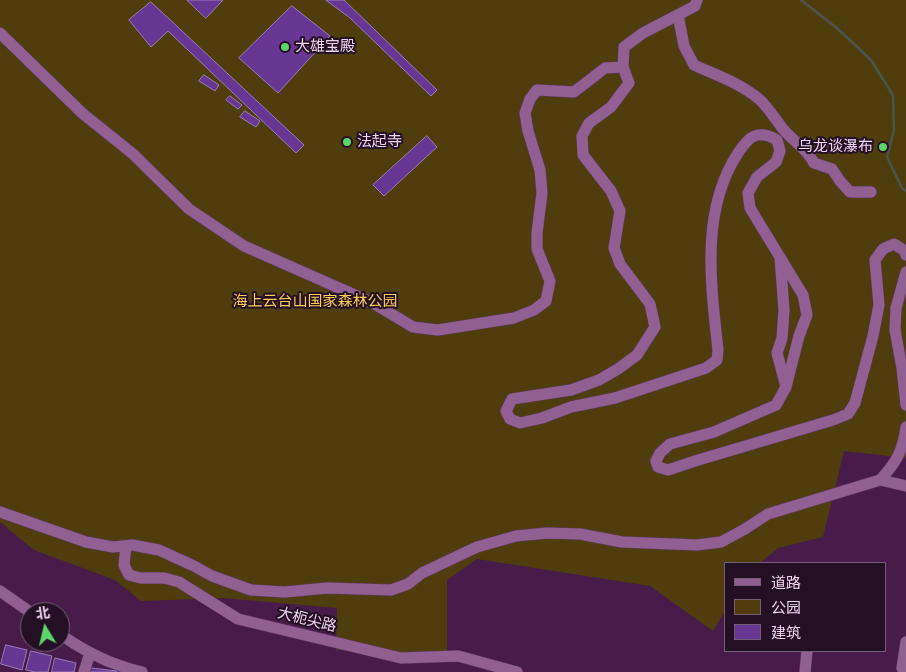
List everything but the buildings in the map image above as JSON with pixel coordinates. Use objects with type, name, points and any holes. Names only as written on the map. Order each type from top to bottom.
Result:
[{"type":"street","points":[[697,0],[695,6],[643,34],[624,47],[623,67],[629,83],[611,107],[589,123],[582,136],[583,155],[612,191],[620,211],[614,248],[620,264],[650,304],[655,327],[637,355],[618,370],[599,380],[571,390],[512,399],[506,410],[510,419],[520,423],[542,418],[571,407],[615,398],[706,368],[717,360],[718,350],[710,278],[715,206],[733,160],[746,141],[754,136],[766,134],[777,140],[780,151],[776,162],[757,177],[748,193],[750,208],[803,295],[806,315],[786,387],[776,405],[714,432],[670,444],[660,453],[656,461],[658,468],[668,470],[848,414],[855,402],[873,336],[879,305],[875,260],[882,249],[894,244],[905,251],[906,255]]},
{"type":"street","points":[[678,15],[684,46],[694,65],[734,82],[758,99],[773,115],[783,130],[811,156],[814,163],[832,169],[850,192],[870,192]]},
{"type":"street","points":[[0,33],[82,113],[132,154],[189,208],[244,246],[373,303],[413,327],[438,330],[514,318],[534,310],[546,301],[550,281],[538,249],[537,232],[542,193],[540,170],[528,131],[525,113],[530,99],[537,90],[574,92],[605,68],[623,67]]},
{"type":"street","points":[[780,257],[784,310],[782,338],[778,353],[786,387]]},
{"type":"street","points":[[906,272],[896,308],[895,330],[906,405]]},
{"type":"street","points":[[0,512],[86,542],[113,547],[132,545],[159,550],[212,576],[251,590],[286,592],[327,588],[391,590],[408,584],[422,573],[477,547],[516,536],[547,533],[580,534],[622,542],[697,545],[721,542],[768,514],[880,480],[892,468],[904,446],[906,428]]},
{"type":"street","points":[[880,480],[906,486]]},
{"type":"street","name":"大枙尖路","points":[[126,546],[124,565],[129,575],[141,578],[164,578],[179,582],[238,619],[401,658],[458,656],[517,672]]},
{"type":"street","points":[[0,591],[20,605]]},
{"type":"street","points":[[70,641],[79,648],[113,664],[142,672]]},
{"type":"street","points":[[906,642],[902,668],[906,671]]},
{"type":"street","points":[[805,672],[807,652]]},
{"type":"street","points":[[84,672],[90,653]]},
{"type":"green space","name":"海上云台山国家森林公园","points":[[0,0],[906,0],[906,458],[844,451],[823,537],[778,548],[761,562],[724,562],[724,613],[713,631],[650,586],[477,559],[447,580],[447,654],[336,650],[337,608],[223,598],[141,601],[115,580],[34,550],[0,522]]},
{"type":"waterway","points":[[801,0],[838,29],[871,60],[893,95],[894,130],[887,157],[902,188],[906,191]]},
{"type":"place","name":"大雄宝殿","points":[[285,47]]},
{"type":"place","name":"法起寺","points":[[347,142]]},
{"type":"place","name":"乌龙谈瀑布","points":[[883,147]]}]
